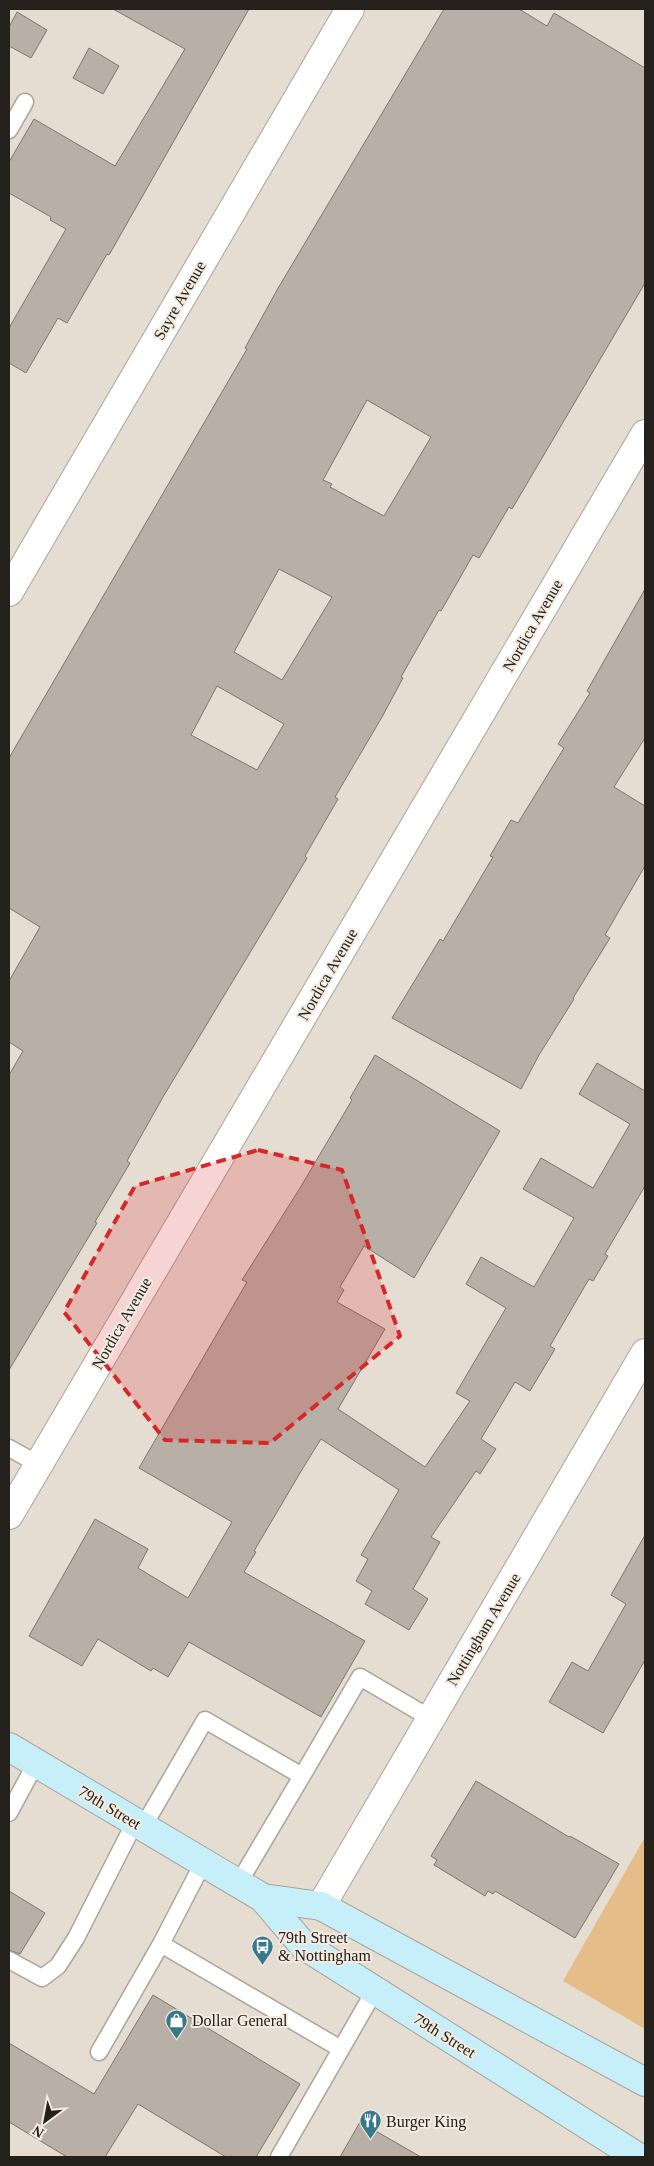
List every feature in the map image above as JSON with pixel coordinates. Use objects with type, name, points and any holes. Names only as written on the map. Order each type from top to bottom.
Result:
[{"type":"main road","name":"79th Street","points":[[9,1747],[263,1898],[303,1945],[638,2157]]},
{"type":"main road","name":"79th Street","points":[[263,1898],[321,1906],[645,2082]]},
{"type":"street","name":"Sayre Avenue","points":[[9,592],[350,9]]},
{"type":"street","name":"Nordica Avenue","points":[[9,1515],[645,434]]},
{"type":"street","name":"Nottingham Avenue","points":[[321,1906],[645,1353]]},
{"type":"lane","points":[[9,130],[25,102]]},
{"type":"lane","points":[[9,1448],[38,1464]]},
{"type":"lane","points":[[238,1884],[360,1677],[430,1718]]},
{"type":"lane","points":[[9,1960],[42,1978],[58,1966],[76,1938],[139,1824],[205,1720],[302,1776]]},
{"type":"lane","points":[[9,1813],[36,1763]]},
{"type":"lane","points":[[99,2052],[161,1944],[204,1863]]},
{"type":"lane","points":[[161,1944],[341,2049]]},
{"type":"lane","points":[[279,2157],[375,1990]]},
{"type":"highlighted area","points":[[258,1150],[342,1170],[400,1336],[270,1443],[165,1440],[64,1312],[135,1186]]},
{"type":"shaded area","points":[[645,1837],[645,2029],[563,1981]]},
{"type":"building","points":[[113,9],[249,9],[109,255],[107,254],[67,323],[58,318],[26,373],[9,363],[9,328],[66,229],[50,220],[51,217],[9,193],[9,162],[34,119],[115,166],[185,49]]},
{"type":"building","points":[[444,9],[519,9],[547,26],[554,13],[645,68],[645,283],[512,509],[509,507],[479,558],[473,555],[441,611],[439,610],[401,677],[403,678],[382,717],[335,797],[338,799],[305,856],[307,858],[163,1097],[127,1161],[130,1163],[95,1222],[97,1223],[9,1370],[9,1075],[23,1051],[9,1042],[9,981],[40,927],[9,908],[9,758],[247,349],[245,348],[277,290]],"holes":[[[367,400],[431,437],[384,516],[330,487],[332,484],[323,480]],[[279,569],[332,597],[282,680],[234,652]],[[217,686],[284,724],[257,770],[191,735]]]},
{"type":"building","points":[[17,12],[47,30],[31,58],[9,46],[9,27]]},
{"type":"building","points":[[89,48],[119,66],[103,94],[73,78]]},
{"type":"building","points":[[645,589],[645,738],[614,787],[645,806],[645,866],[605,935],[610,938],[539,1055],[521,1089],[392,1018],[440,939],[443,941],[493,857],[490,856],[511,820],[518,823],[564,748],[558,744],[590,693],[587,691]]},
{"type":"building","points":[[375,1055],[500,1131],[414,1278],[364,1246],[340,1287],[344,1290],[337,1302],[385,1329],[338,1409],[425,1467],[470,1401],[456,1393],[506,1308],[466,1284],[481,1257],[534,1287],[574,1218],[523,1189],[541,1158],[593,1188],[630,1124],[579,1094],[597,1063],[645,1091],[645,1186],[605,1254],[608,1256],[593,1281],[589,1279],[550,1346],[555,1349],[530,1391],[515,1382],[481,1439],[496,1449],[480,1474],[476,1471],[431,1537],[440,1542],[413,1589],[428,1599],[409,1630],[365,1604],[372,1591],[356,1581],[368,1559],[361,1555],[399,1490],[321,1439],[303,1468],[254,1551],[256,1552],[244,1572],[365,1641],[321,1717],[189,1642],[168,1677],[153,1668],[151,1671],[98,1639],[82,1666],[29,1636],[95,1519],[148,1549],[138,1568],[188,1598],[232,1522],[139,1468],[247,1282],[242,1280],[300,1188],[352,1100],[350,1098]]},
{"type":"building","points":[[645,1535],[645,1660],[603,1733],[549,1702],[572,1662],[588,1671],[626,1604],[611,1595]]},
{"type":"building","points":[[476,1781],[569,1837],[619,1864],[575,1938],[495,1891],[493,1894],[488,1891],[485,1896],[434,1865],[437,1860],[431,1856]]},
{"type":"building","points":[[9,1891],[45,1913],[20,1954],[9,1950]]},
{"type":"building","name":"Dollar General","points":[[153,1995],[300,2084],[256,2157],[226,2157],[138,2104],[105,2157],[67,2157],[9,2122],[9,2043],[94,2094]]},
{"type":"building","name":"Burger King","points":[[360,2122],[421,2157],[340,2157]]},
{"type":"place","name":"79th Street & Nottingham","points":[[262,1965]]},
{"type":"place","name":"Dollar General","points":[[176,2039]]},
{"type":"place","name":"Burger King","points":[[370,2140]]}]
